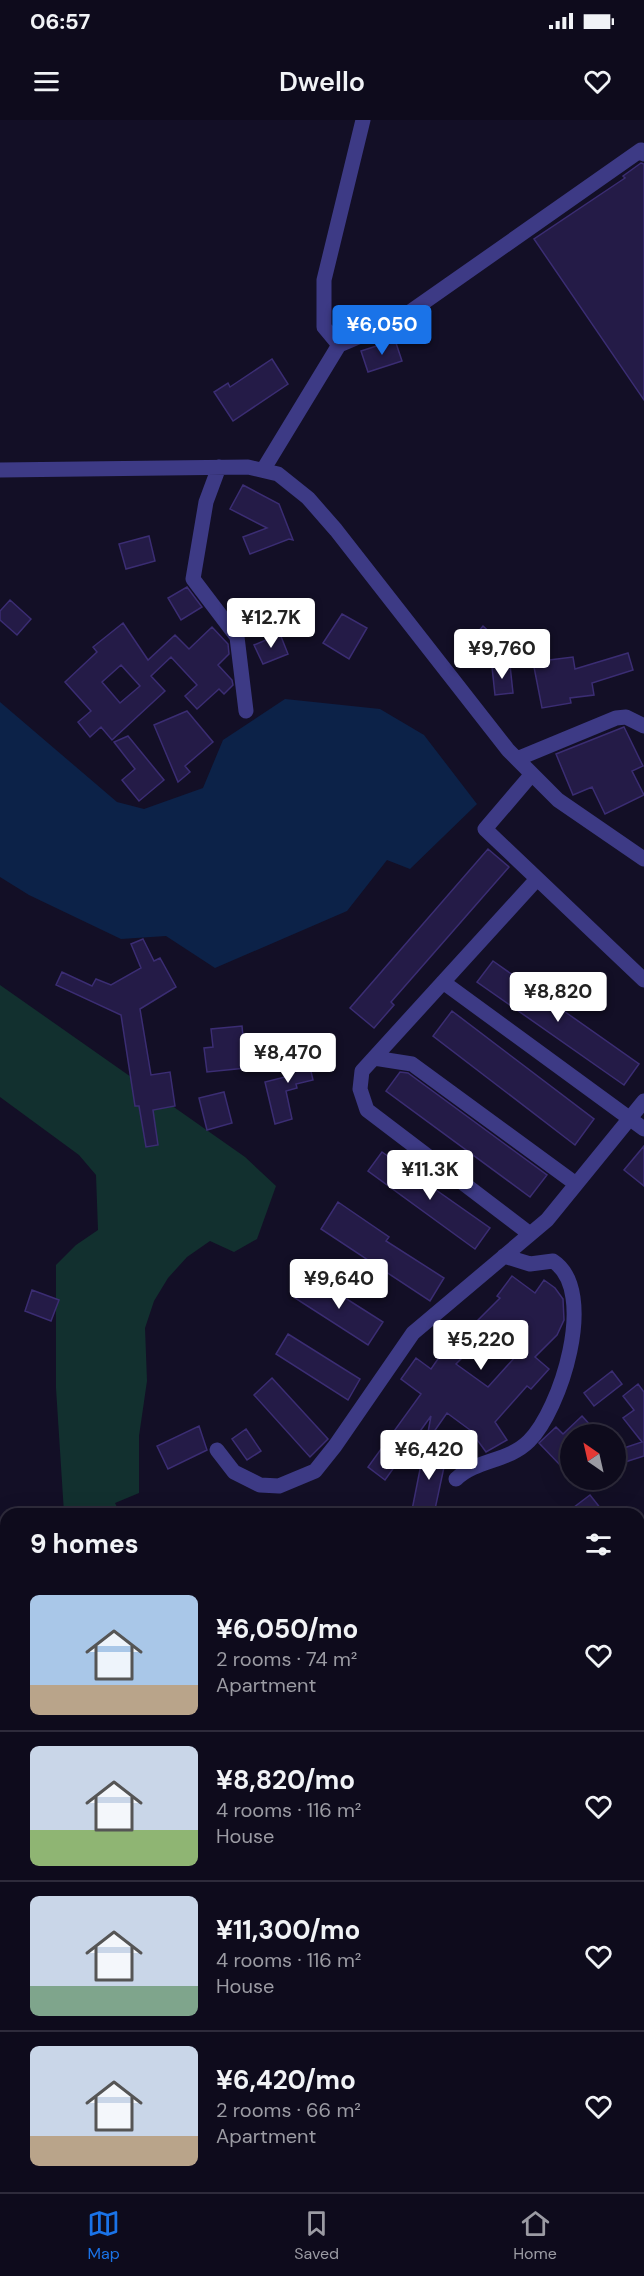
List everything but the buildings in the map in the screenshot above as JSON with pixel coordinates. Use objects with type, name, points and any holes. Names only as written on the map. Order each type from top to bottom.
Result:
[{"type":"street","points":[[339,345],[324,327],[324,280],[363,120]]},
{"type":"street","points":[[263,470],[339,345],[400,319],[641,150],[644,154]]},
{"type":"street","points":[[219,467],[206,502],[194,579],[237,637],[246,711]]},
{"type":"street","points":[[0,470],[248,467],[278,474],[308,498],[517,759],[558,800],[644,859]]},
{"type":"street","points":[[517,759],[616,718],[626,717],[644,726]]},
{"type":"street","points":[[532,774],[485,829],[644,980]]},
{"type":"street","points":[[530,1234],[367,1110],[360,1089],[362,1071],[537,879]]},
{"type":"street","points":[[443,982],[644,1129]]},
{"type":"street","points":[[374,1058],[412,1064],[576,1184]]},
{"type":"street","points":[[217,1450],[234,1472],[260,1485],[279,1486],[315,1471],[335,1446],[413,1333],[547,1220],[644,1101]]},
{"type":"street","points":[[456,1479],[470,1468],[511,1454],[531,1440],[544,1423],[572,1342],[574,1303],[567,1273],[554,1262],[530,1264],[504,1256]]},
{"type":"green space","points":[[0,985],[245,1157],[276,1186],[257,1239],[234,1252],[210,1241],[187,1257],[168,1278],[154,1301],[145,1328],[147,1381],[139,1436],[139,1493],[115,1503],[118,1508],[64,1508],[56,1388],[56,1265],[76,1245],[98,1230],[96,1175],[79,1155],[0,1097]]},
{"type":"water","points":[[285,699],[380,709],[424,735],[477,804],[410,869],[387,860],[347,911],[215,968],[166,936],[121,939],[29,895],[0,877],[0,702],[117,802],[144,809],[203,788],[223,740]]}]
